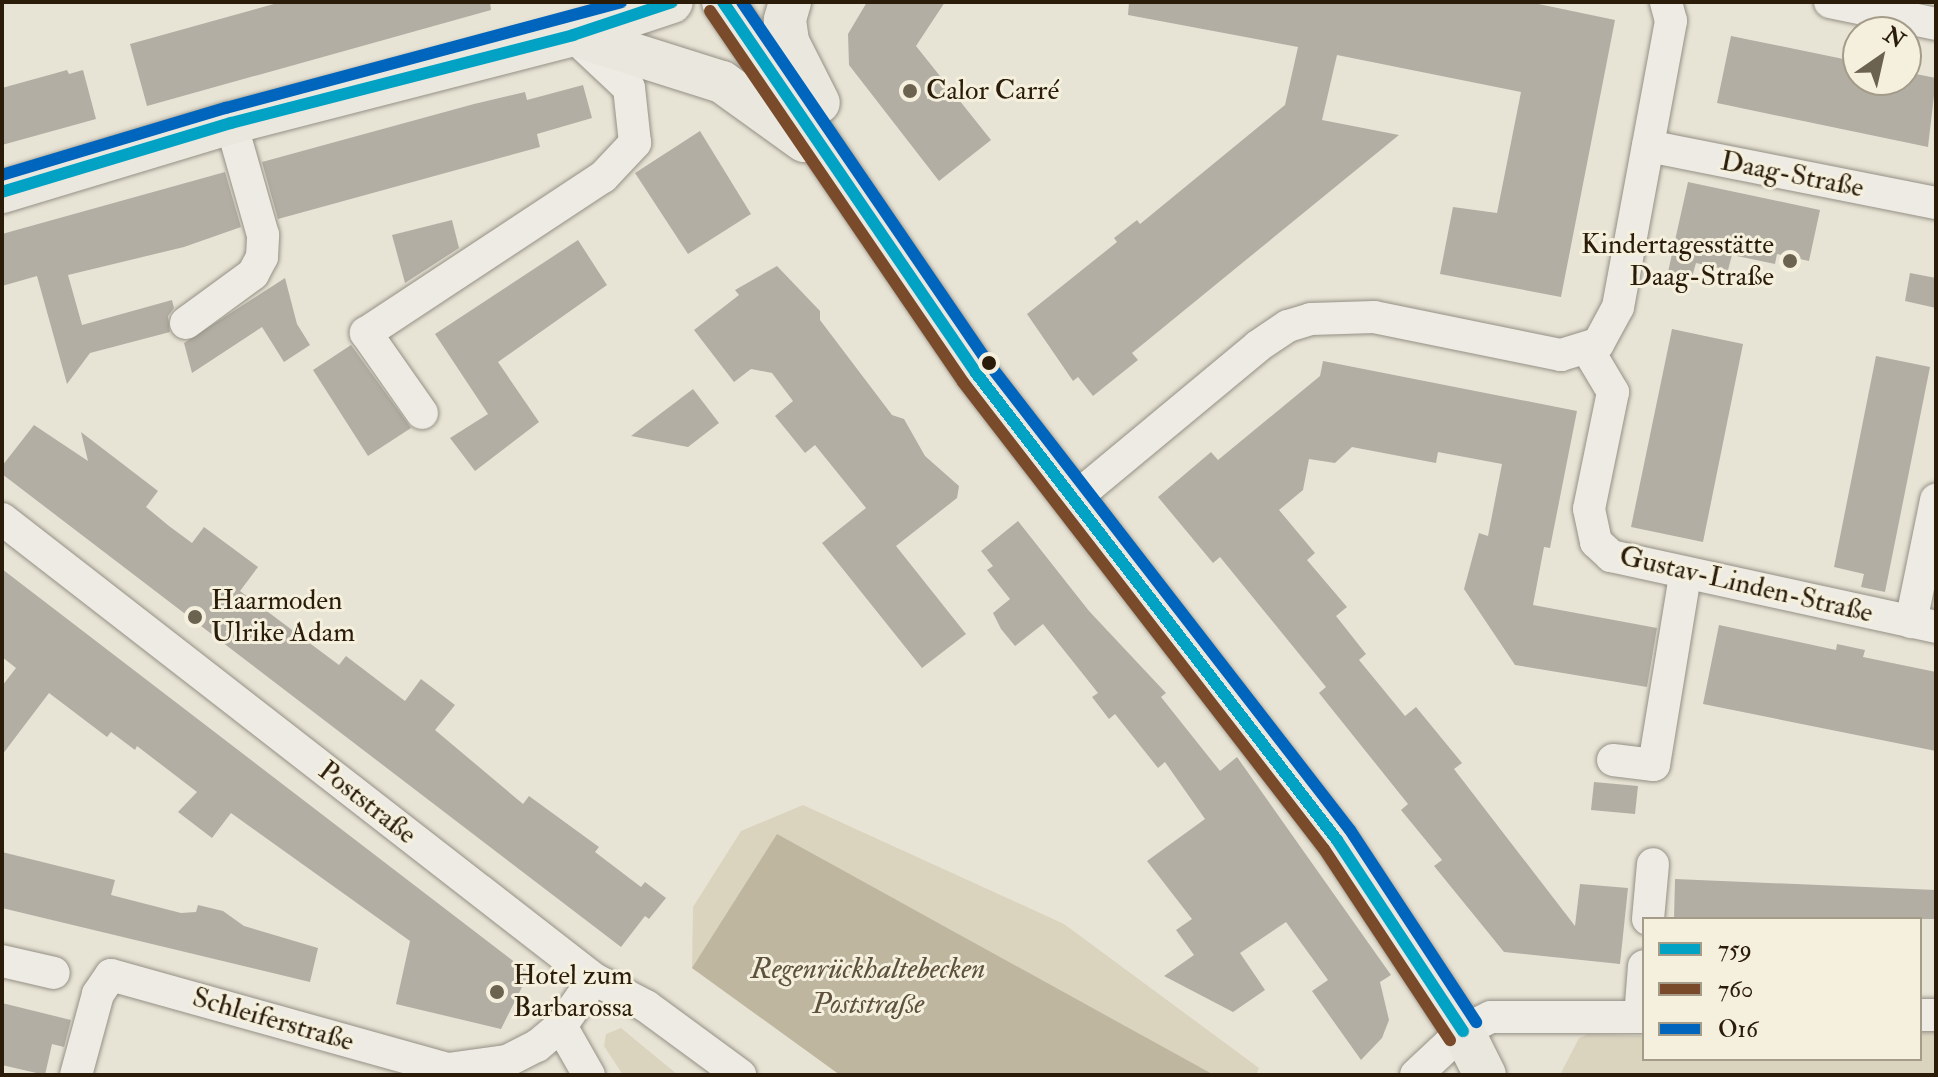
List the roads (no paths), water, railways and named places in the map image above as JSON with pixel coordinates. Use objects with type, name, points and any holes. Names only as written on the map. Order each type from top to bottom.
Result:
[{"type":"main road","points":[[2,192],[231,123],[573,35],[672,2]]},
{"type":"main road","points":[[723,2],[842,172],[962,353],[1337,840],[1463,1031],[1485,1075]]},
{"type":"main road","points":[[790,2],[785,20],[788,42],[829,122],[842,172]]},
{"type":"main road","points":[[573,35],[722,82],[842,172]]},
{"type":"street","points":[[422,413],[366,333],[603,177],[635,143],[629,88],[573,35],[606,2]]},
{"type":"street","points":[[1074,499],[1258,346],[1311,319],[1374,317],[1561,355],[1588,350],[1608,333],[1618,307],[1671,21],[1666,2]]},
{"type":"street","points":[[1830,2],[1936,24]]},
{"type":"street","points":[[186,323],[253,274],[262,257],[263,235],[231,123]]},
{"type":"street","name":"Daag-Straße","points":[[1648,146],[1936,203]]},
{"type":"street","name":"Gustav-Linden-Straße","points":[[1588,350],[1613,392],[1589,509],[1591,530],[1603,549],[1624,562],[1924,625],[1936,500]]},
{"type":"street","name":"Poststraße","points":[[2,519],[599,983],[646,1006],[740,1075]]},
{"type":"street","points":[[1613,760],[1654,765],[1685,575]]},
{"type":"street","points":[[1648,917],[1653,864]]},
{"type":"street","points":[[2,961],[54,973]]},
{"type":"street","name":"Schleiferstraße","points":[[76,1075],[103,986],[111,975],[444,1072]]},
{"type":"street","points":[[444,1072],[507,1061],[561,1026],[599,983]]},
{"type":"street","points":[[1416,1075],[1463,1031],[1491,1017],[1642,1017]]},
{"type":"street","points":[[561,1026],[589,1075]]},
{"type":"water","name":"Regenrückhaltebecken Poststraße","points":[[777,834],[1214,1075],[840,1075],[692,968]]},
{"type":"place","name":"Calor Carré","points":[[910,91]]},
{"type":"place","name":"Kindertagesstätte Daag-Straße","points":[[1790,261]]},
{"type":"place","name":"Haarmoden Ulrike Adam","points":[[195,617]]},
{"type":"place","name":"Hotel zum Barbarossa","points":[[497,992]]}]
